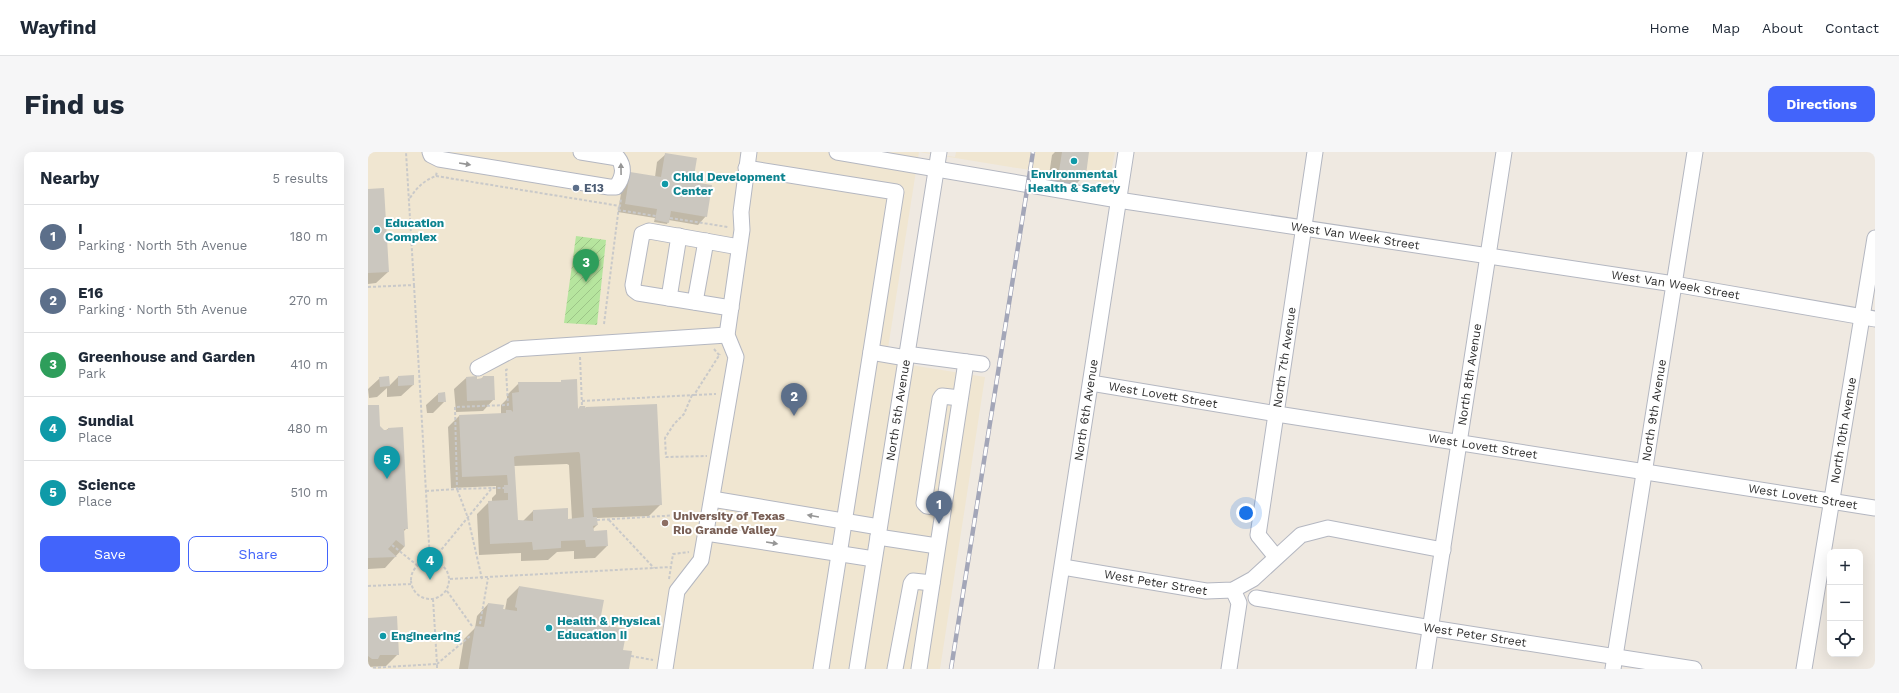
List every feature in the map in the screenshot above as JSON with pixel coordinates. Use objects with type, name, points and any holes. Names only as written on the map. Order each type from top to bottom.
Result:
[{"type":"street","points":[[430,152],[431,156],[439,159],[602,186],[616,187],[621,182],[623,168],[618,158],[581,152]]},
{"type":"street","points":[[661,665],[677,591],[701,560],[736,358],[727,335],[742,230],[740,212],[748,152]]},
{"type":"street","name":"West Van Week Street","points":[[837,152],[1118,200],[1674,284],[1868,317]]},
{"type":"street","name":"North 5th Avenue","points":[[857,669],[939,152]]},
{"type":"street","name":"North 6th Avenue","points":[[1046,669],[1092,383],[1126,152]]},
{"type":"street","name":"North 7th Avenue","points":[[1276,557],[1258,535],[1315,152]]},
{"type":"street","name":"North 8th Avenue","points":[[1424,669],[1504,152]]},
{"type":"street","name":"North 9th Avenue","points":[[1614,663],[1643,472],[1695,152]]},
{"type":"street","points":[[746,168],[896,192],[820,669]]},
{"type":"street","points":[[731,308],[638,293],[634,290],[633,285],[642,234],[649,231],[740,247]]},
{"type":"street","points":[[669,298],[679,236]]},
{"type":"street","name":"North 10th Avenue","points":[[1804,669],[1830,501],[1868,317],[1875,238]]},
{"type":"street","points":[[695,302],[706,241]]},
{"type":"street","points":[[478,368],[514,349],[727,335]]},
{"type":"street","points":[[871,352],[982,364]]},
{"type":"street","points":[[918,669],[966,362]]},
{"type":"street","name":"West Lovett Street","points":[[1092,383],[1277,414],[1875,508]]},
{"type":"street","points":[[943,508],[927,506],[924,503],[937,414],[942,396],[960,398]]},
{"type":"street","points":[[712,499],[844,521],[879,532],[937,546]]},
{"type":"street","name":"West Peter Street","points":[[1063,566],[1206,591],[1234,590],[1253,579],[1301,535],[1328,528],[1443,550]]},
{"type":"street","points":[[706,533],[874,559]]},
{"type":"street","points":[[895,669],[911,584],[913,581],[932,583]]},
{"type":"street","points":[[1229,669],[1239,603],[1234,590]]},
{"type":"street","name":"West Peter Street","points":[[1256,598],[1431,628],[1614,663],[1694,669]]},
{"type":"path","points":[[406,152],[431,561]]},
{"type":"path","points":[[410,198],[418,187],[428,179],[436,176],[438,165]]},
{"type":"path","points":[[604,324],[619,206]]},
{"type":"path","points":[[618,210],[656,216]]},
{"type":"path","points":[[670,218],[728,228]]},
{"type":"path","points":[[368,287],[414,285]]},
{"type":"path","points":[[712,348],[720,354],[722,360]]},
{"type":"path","points":[[580,354],[582,406]]},
{"type":"path","points":[[710,456],[666,457],[665,438],[674,424],[684,414],[693,395],[720,354]]},
{"type":"path","points":[[482,579],[468,518],[457,489],[456,407],[508,405],[506,370],[511,366]]},
{"type":"path","points":[[582,401],[719,394],[719,398]]},
{"type":"path","points":[[431,561],[443,566],[450,579],[447,591],[433,600],[420,597],[415,593],[411,584],[412,574],[415,568],[420,564],[431,561],[492,488]]},
{"type":"path","points":[[426,491],[504,488]]},
{"type":"path","points":[[598,520],[700,514]]},
{"type":"path","points":[[609,520],[654,568]]},
{"type":"path","points":[[392,545],[418,566]]},
{"type":"path","points":[[450,579],[482,579],[671,567]]},
{"type":"path","points":[[480,624],[488,578]]},
{"type":"path","points":[[368,586],[411,584]]},
{"type":"path","points":[[447,591],[472,626]]},
{"type":"path","points":[[433,600],[437,669]]},
{"type":"path","points":[[368,668],[437,664],[470,636]]},
{"type":"path","points":[[632,656],[661,665]]},
{"type":"shaded area","name":"University of Texas Rio Grande Valley","points":[[368,152],[919,152],[886,361],[985,377],[940,669],[368,669]]},
{"type":"shaded area","points":[[919,152],[955,157],[956,152],[1115,152],[1109,183]]},
{"type":"green space","points":[[576,236],[606,240],[597,325],[564,323]]},
{"type":"building","name":"Environmental Health & Safety","points":[[1062,152],[1089,152],[1086,175],[1059,171]]},
{"type":"building","name":"Child Development Center","points":[[665,153],[697,158],[693,182],[712,185],[707,217],[671,211],[669,223],[655,220],[657,209],[625,204],[630,172],[661,177]]},
{"type":"building","name":"Education Complex","points":[[384,188],[389,272],[368,273],[368,189]]},
{"type":"building","points":[[414,375],[414,385],[398,386],[398,376]]},
{"type":"building","points":[[389,376],[390,386],[380,387],[379,377]]},
{"type":"building","points":[[477,376],[477,379],[483,378],[483,376],[494,376],[495,400],[467,401],[466,377]]},
{"type":"building","points":[[577,379],[578,409],[580,406],[585,406],[586,409],[586,407],[657,404],[662,505],[592,508],[593,517],[597,517],[598,525],[593,526],[594,531],[607,530],[608,546],[586,547],[585,540],[561,541],[561,548],[533,550],[532,542],[490,544],[488,501],[508,500],[508,493],[504,493],[504,485],[508,485],[507,475],[462,477],[459,415],[506,413],[506,410],[511,410],[513,412],[512,393],[519,392],[518,382],[561,382],[561,380]],"holes":[[[579,452],[584,517],[568,519],[568,508],[533,510],[533,521],[518,520],[514,457]]]},
{"type":"building","points":[[445,392],[446,402],[438,402],[438,393]]},
{"type":"building","points":[[368,405],[379,405],[380,426],[384,430],[388,430],[388,428],[403,427],[408,529],[404,529],[405,547],[396,540],[388,549],[397,557],[368,558]]},
{"type":"building","name":"Health & Physical Education II","points":[[519,586],[604,600],[600,621],[598,621],[597,624],[627,629],[623,650],[632,651],[629,669],[468,669],[475,626],[484,627],[488,603],[504,605],[503,609],[517,611],[517,608],[515,607]]},
{"type":"building","name":"Engineering","points":[[397,616],[399,655],[380,655],[378,659],[372,659],[368,656],[368,618]]},
{"type":"railway","points":[[951,669],[1033,152]]},
{"type":"place","name":"Environmental Health & Safety","points":[[1074,161]]},
{"type":"place","name":"Child Development Center","points":[[665,184]]},
{"type":"place","name":"E13","points":[[576,188]]},
{"type":"place","name":"Education Complex","points":[[377,230]]},
{"type":"place","name":"Greenhouse and Garden","points":[[586,282]]},
{"type":"place","name":"E16","points":[[794,416]]},
{"type":"place","name":"Science","points":[[387,479]]},
{"type":"place","name":"University of Texas Rio Grande Valley","points":[[665,523]]},
{"type":"place","name":"I","points":[[939,524]]},
{"type":"place","name":"Sundial","points":[[430,580]]},
{"type":"place","name":"Health & Physical Education II","points":[[549,628]]},
{"type":"place","name":"Engineering","points":[[383,636]]}]
